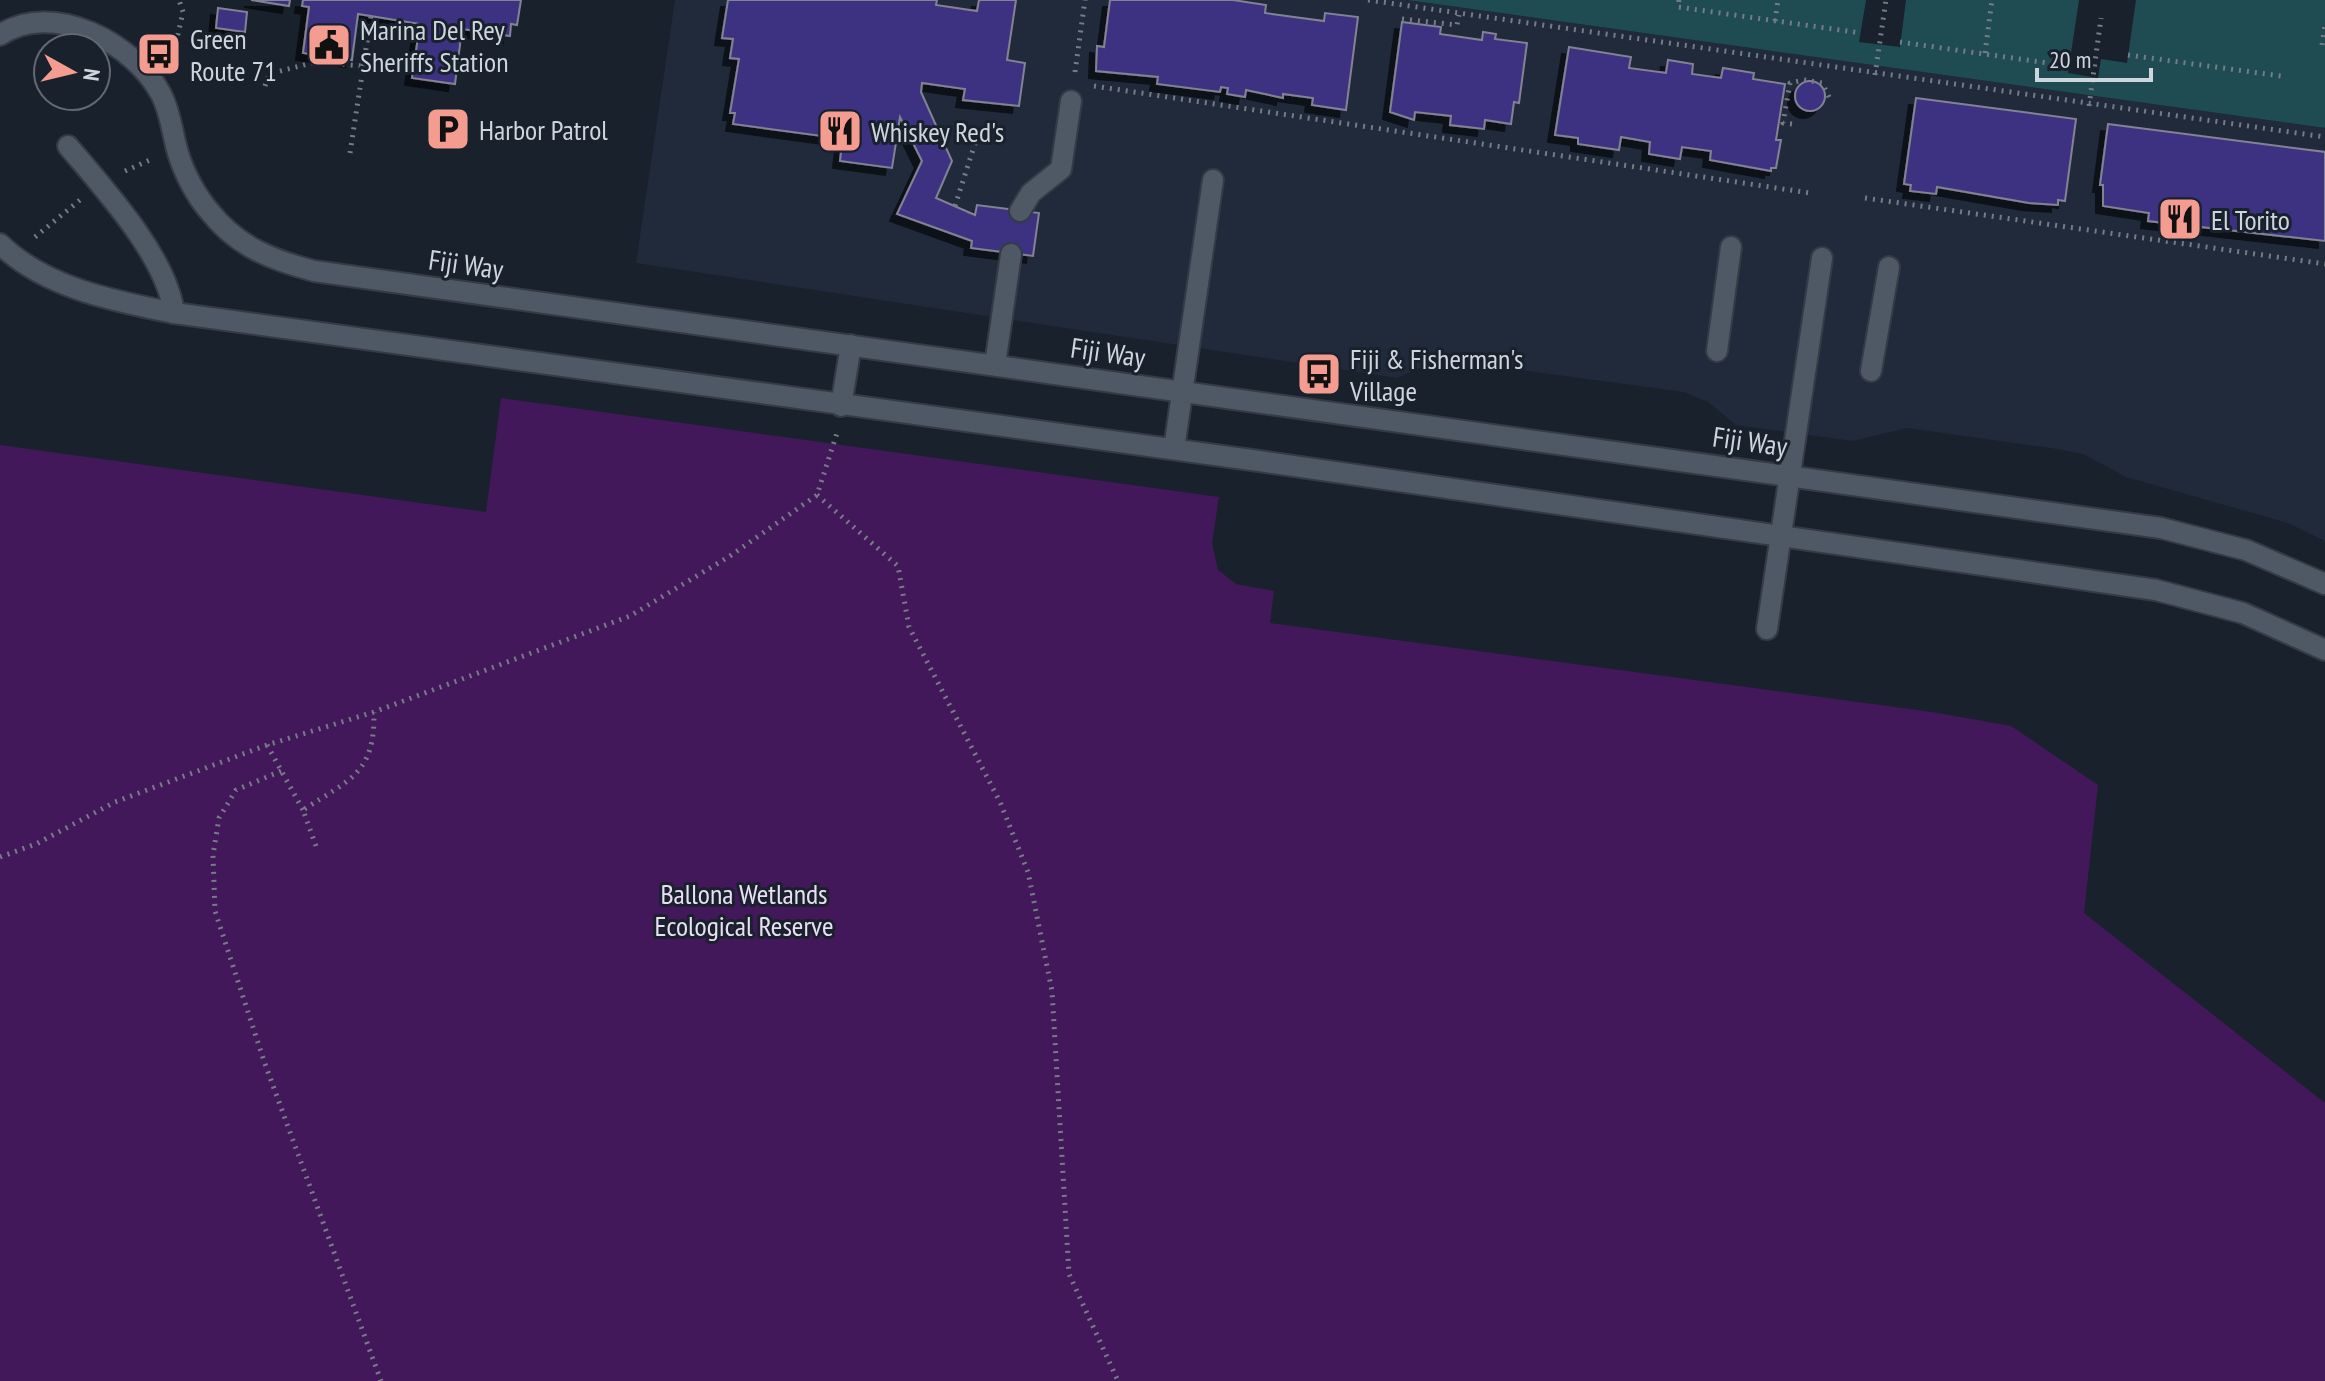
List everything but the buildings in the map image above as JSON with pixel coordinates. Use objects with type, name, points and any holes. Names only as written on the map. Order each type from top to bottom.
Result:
[{"type":"street","name":"Fiji Way","points":[[0,35],[10,28],[35,21],[64,23],[124,52],[145,71],[161,94],[187,175],[208,210],[230,235],[269,259],[314,271],[2161,528],[2246,550],[2325,584]]},
{"type":"street","points":[[1020,211],[1031,193],[1061,169],[1072,92]]},
{"type":"street","points":[[68,146],[158,262],[171,289],[174,313]]},
{"type":"street","points":[[1174,449],[1213,180]]},
{"type":"street","points":[[0,244],[18,261],[78,289],[174,313],[1174,449],[2156,590],[2243,613],[2325,650]]},
{"type":"street","points":[[1717,351],[1731,247]]},
{"type":"street","points":[[995,365],[1011,254]]},
{"type":"street","points":[[1767,629],[1822,258]]},
{"type":"street","points":[[1871,371],[1889,267]]},
{"type":"street","points":[[841,406],[851,345]]},
{"type":"path","points":[[176,43],[183,12],[179,0]]},
{"type":"path","points":[[1085,0],[1072,92],[1482,141],[1810,193]]},
{"type":"path","points":[[1368,0],[2089,106],[2325,137]]},
{"type":"path","points":[[1679,0],[1678,7],[1861,33]]},
{"type":"path","points":[[1775,21],[1778,0]]},
{"type":"path","points":[[1875,75],[1886,0]]},
{"type":"path","points":[[1985,53],[1992,0]]},
{"type":"path","points":[[1402,19],[1457,25],[1459,15]]},
{"type":"path","points":[[350,153],[371,16]]},
{"type":"path","points":[[2089,106],[2101,18]]},
{"type":"path","points":[[2322,45],[2325,25]]},
{"type":"path","points":[[1900,42],[2069,66]]},
{"type":"path","points":[[2128,55],[2281,76]]},
{"type":"path","points":[[265,86],[269,74],[315,62],[363,66]]},
{"type":"path","points":[[1792,124],[1783,123],[1790,83],[1804,80],[1822,83],[1830,99]]},
{"type":"path","points":[[955,206],[978,134]]},
{"type":"path","points":[[1865,198],[2325,264]]},
{"type":"path","points":[[0,857],[36,844],[115,802],[267,745],[374,712],[630,616],[730,556],[817,495],[835,444],[841,406]]},
{"type":"path","points":[[817,495],[898,566],[909,627],[1000,802],[1028,872],[1052,991],[1069,1274],[1118,1381]]},
{"type":"path","points":[[303,810],[361,772],[374,740],[374,712]]},
{"type":"path","points":[[267,745],[303,810],[316,846]]},
{"type":"path","points":[[281,771],[236,790],[219,818],[213,855],[215,911],[264,1061],[381,1381]]},
{"type":"shaded area","points":[[675,0],[1406,0],[2325,128],[2325,541],[2288,523],[2126,477],[2083,454],[2051,448],[1907,428],[1853,441],[1736,425],[1708,402],[1684,392],[1453,361],[1437,361],[1397,378],[636,263]]},
{"type":"shaded area","points":[[1407,0],[2325,0],[2325,128]]},
{"type":"green space","name":"Ballona Wetlands Ecological Reserve","points":[[501,398],[1219,497],[1212,543],[1218,570],[1236,584],[1274,591],[1270,623],[1932,712],[2011,726],[2098,785],[2084,913],[2325,1103],[2325,1381],[0,1381],[0,445],[486,512]]},
{"type":"pier","points":[[1866,0],[1906,0],[1900,47],[1859,42]]},
{"type":"pier","points":[[2079,0],[2136,0],[2127,63],[2101,59],[2098,78],[2068,73]]},
{"type":"place","name":"Marina Del Rey Sheriffs Station","points":[[329,45]]},
{"type":"place","name":"Green Route 71","points":[[159,54]]},
{"type":"place","name":"Harbor Patrol","points":[[448,129]]},
{"type":"place","name":"Whiskey Red's","points":[[840,131]]},
{"type":"place","name":"El Torito","points":[[2180,219]]},
{"type":"place","name":"Fiji & Fisherman's Village","points":[[1319,374]]}]
